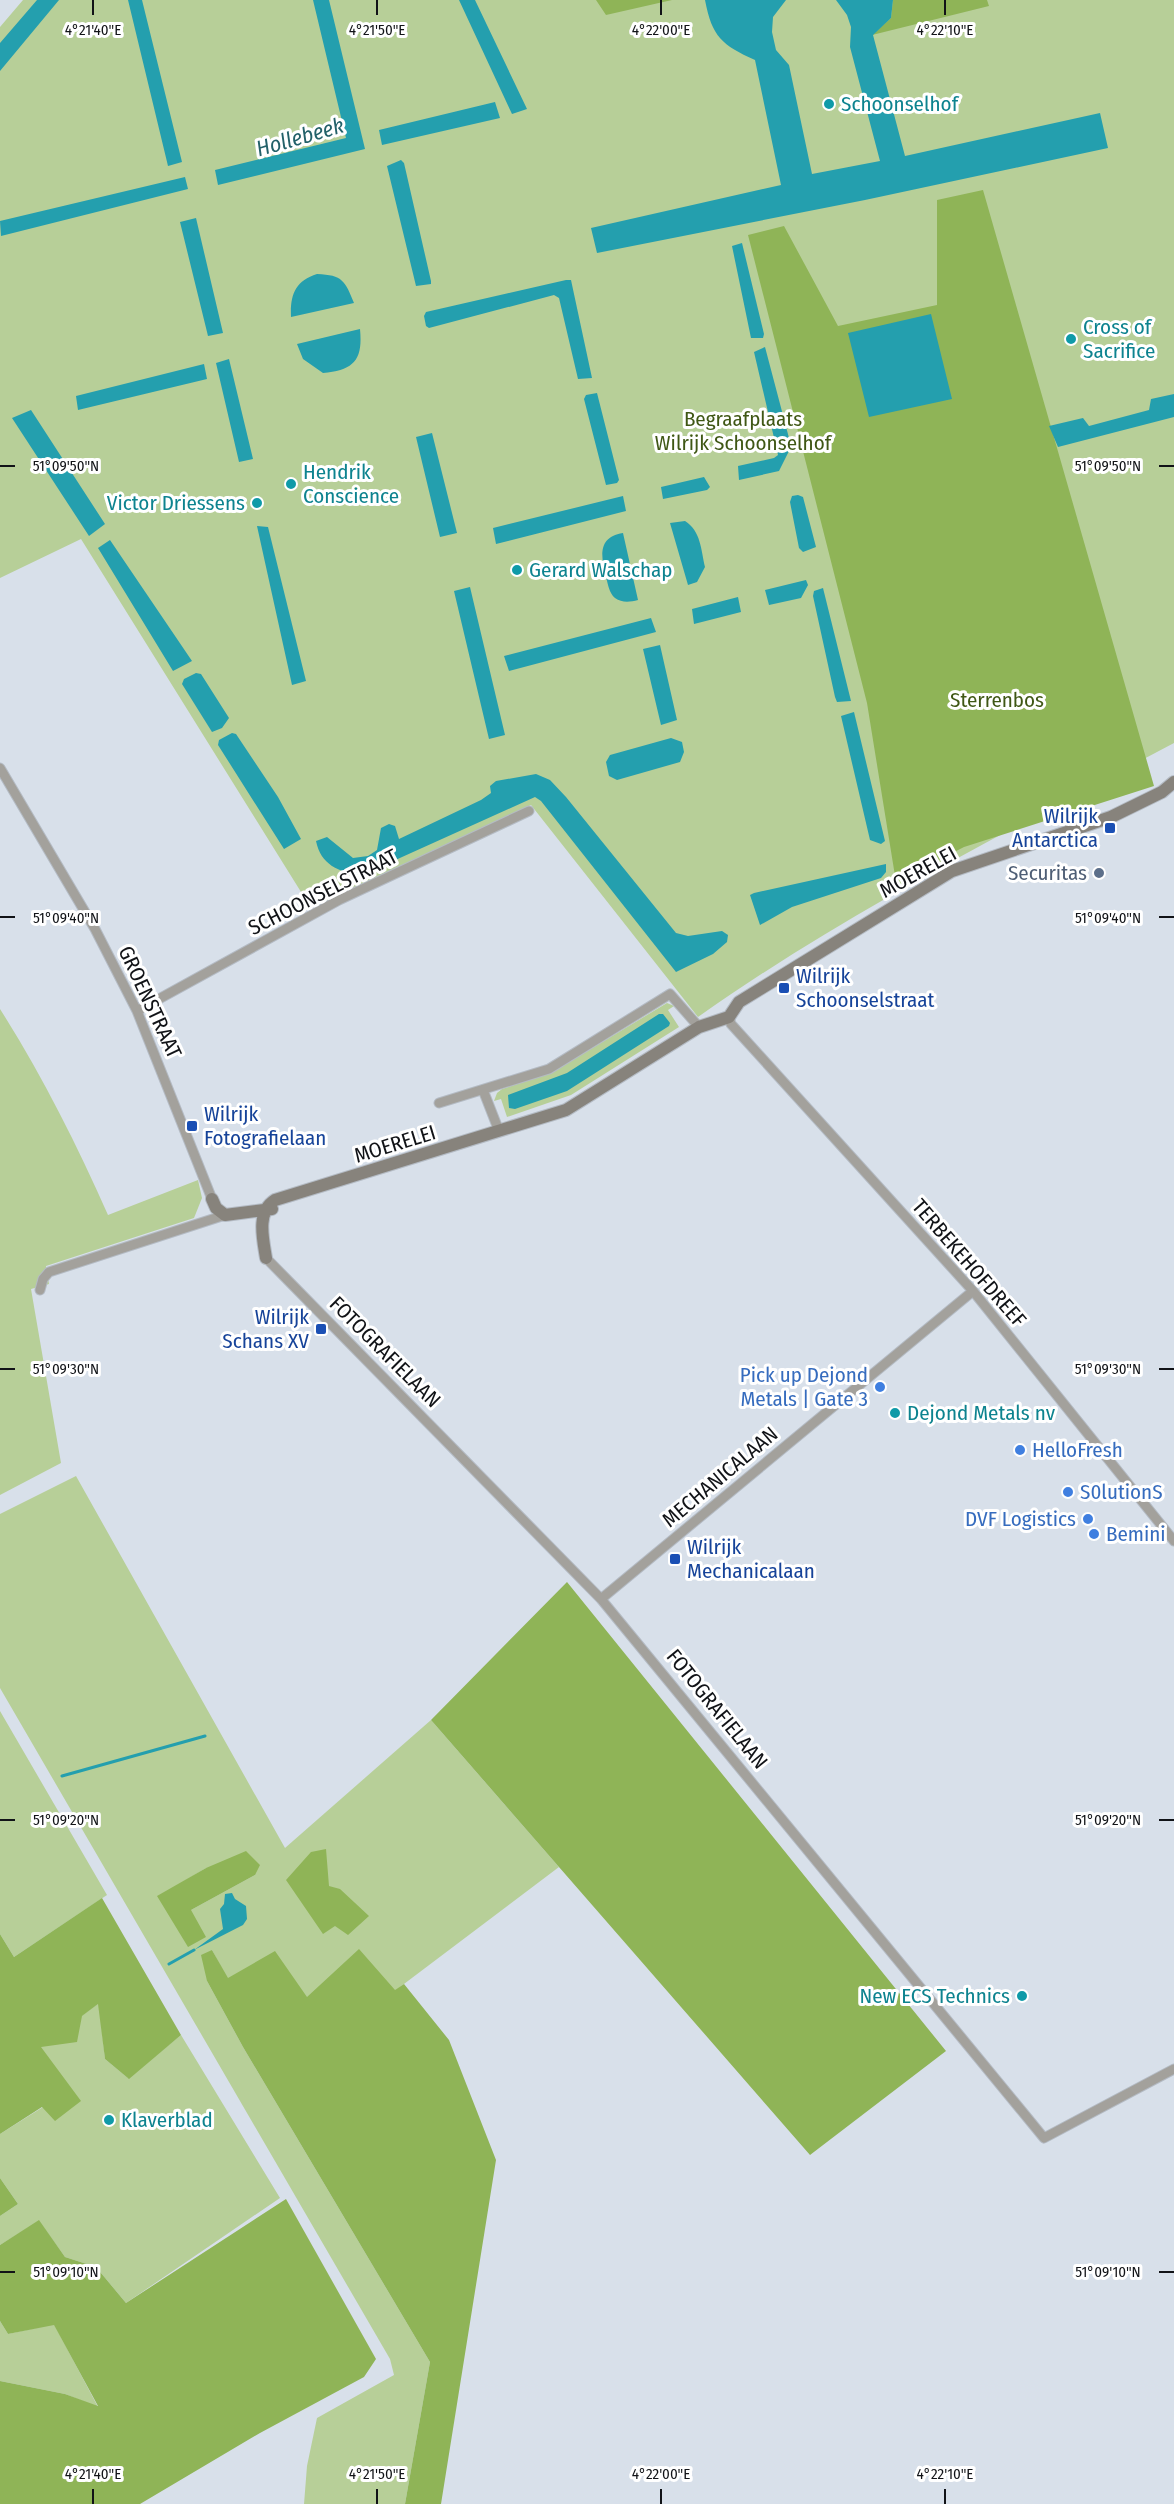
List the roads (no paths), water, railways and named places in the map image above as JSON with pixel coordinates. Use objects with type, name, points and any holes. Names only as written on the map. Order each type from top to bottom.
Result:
[{"type":"street","name":"GROENSTRAAT","points":[[0,768],[95,929],[137,1011],[212,1199]]},
{"type":"street","name":"MOERELEI","points":[[40,1290],[49,1272],[225,1215],[265,1210],[267,1205],[275,1200],[566,1110],[699,1027],[729,1017],[739,1002],[952,871],[1111,817],[1162,792],[1174,782]]},
{"type":"street","name":"SCHOONSELSTRAAT","points":[[137,1011],[339,900],[529,812]]},
{"type":"street","name":"MOERELEI","points":[[439,1103],[549,1069],[670,994],[699,1027]]},
{"type":"street","name":"TERBEKEHOFDREEF","points":[[729,1017],[731,1024],[973,1291],[1174,1540]]},
{"type":"street","points":[[483,1090],[499,1131]]},
{"type":"street","points":[[212,1199],[216,1208],[225,1215]]},
{"type":"street","name":"FOTOGRAFIELAAN","points":[[265,1210],[262,1222],[266,1258],[602,1599],[1044,2138],[1174,2069]]},
{"type":"street","name":"MECHANICALAAN","points":[[602,1599],[973,1291]]},
{"type":"street","points":[[1165,1530],[1174,1522]]},
{"type":"water","points":[[37,0],[59,0],[0,71],[0,43]]},
{"type":"water","points":[[128,0],[142,0],[182,162],[168,166]]},
{"type":"water","points":[[313,0],[329,0],[365,149],[218,185],[215,170],[346,138]]},
{"type":"water","points":[[459,0],[475,0],[527,109],[512,114]]},
{"type":"water","points":[[705,0],[786,0],[773,17],[772,32],[776,50],[789,65],[812,174],[880,161],[850,47],[851,27],[847,15],[836,0],[893,0],[891,18],[873,35],[905,156],[1100,113],[1108,148],[865,200],[597,253],[591,228],[781,185],[755,60],[734,50],[720,38],[711,23]]},
{"type":"water","points":[[495,102],[500,118],[382,145],[379,130]]},
{"type":"water","points":[[401,160],[404,163],[431,284],[416,286],[387,166]]},
{"type":"water","points":[[185,177],[188,189],[1,236],[0,221]]},
{"type":"water","points":[[196,218],[223,333],[208,336],[180,222]]},
{"type":"water","points":[[742,243],[764,334],[763,338],[751,338],[732,246]]},
{"type":"water","points":[[317,274],[332,276],[342,281],[354,303],[291,317],[295,290],[304,281]]},
{"type":"water","points":[[571,280],[592,378],[578,379],[559,298],[554,295],[429,328],[426,326],[424,316],[426,312]]},
{"type":"water","points":[[931,314],[952,399],[869,417],[848,333]]},
{"type":"water","points":[[360,329],[361,340],[358,356],[349,366],[334,372],[323,373],[303,359],[297,344]]},
{"type":"water","points":[[765,347],[789,438],[789,451],[779,471],[739,480],[738,466],[774,458],[778,455],[754,352]]},
{"type":"water","points":[[229,359],[253,459],[239,462],[216,363]]},
{"type":"water","points":[[204,364],[207,379],[78,410],[76,396]]},
{"type":"water","points":[[597,393],[619,480],[617,483],[606,485],[584,399],[586,395]]},
{"type":"water","points":[[1174,394],[1174,417],[1058,447],[1049,426],[1083,418],[1089,426],[1149,410],[1151,399]]},
{"type":"water","points":[[31,410],[105,524],[89,536],[12,418]]},
{"type":"water","points":[[432,433],[457,533],[440,537],[416,437]]},
{"type":"water","points":[[704,477],[710,487],[707,490],[663,499],[661,487]]},
{"type":"water","points":[[623,496],[626,511],[496,544],[493,528]]},
{"type":"water","points":[[792,496],[803,497],[816,547],[803,552],[799,548],[790,502]]},
{"type":"water","points":[[685,521],[697,535],[705,567],[697,582],[688,585],[670,523]]},
{"type":"water","points":[[257,526],[268,527],[306,681],[292,685]]},
{"type":"water","points":[[623,533],[638,600],[629,602],[618,600],[611,594],[602,555],[605,543],[615,535]]},
{"type":"water","points":[[110,540],[192,661],[173,671],[98,548]]},
{"type":"water","points":[[806,580],[808,585],[801,598],[769,605],[765,590]]},
{"type":"water","points":[[470,587],[505,735],[489,739],[454,591]]},
{"type":"water","points":[[823,588],[851,701],[837,702],[835,697],[813,596],[814,591]]},
{"type":"water","points":[[738,597],[741,612],[694,624],[692,609]]},
{"type":"water","points":[[651,618],[656,632],[509,671],[504,656]]},
{"type":"water","points":[[660,645],[677,720],[661,725],[643,649]]},
{"type":"water","points":[[196,673],[201,674],[229,718],[222,728],[212,732],[182,684],[184,679]]},
{"type":"water","points":[[854,712],[885,841],[881,844],[870,840],[841,716]]},
{"type":"water","points":[[232,733],[236,734],[278,797],[301,839],[284,849],[218,745],[219,740]]},
{"type":"water","points":[[671,738],[682,742],[684,752],[680,762],[617,780],[609,776],[606,762],[610,755]]},
{"type":"water","points":[[536,774],[550,780],[566,797],[676,933],[688,936],[722,931],[728,935],[727,942],[713,954],[676,972],[541,801],[535,797],[360,876],[332,866],[318,849],[316,841],[327,837],[353,858],[368,856],[377,850],[381,828],[389,824],[395,826],[399,839],[481,800],[491,793],[490,786],[496,781]]},
{"type":"water","points":[[886,864],[886,872],[881,878],[792,907],[760,925],[750,895],[754,893]]},
{"type":"water","points":[[659,1014],[663,1014],[670,1023],[669,1026],[567,1091],[515,1109],[509,1108],[508,1095],[567,1073]]},
{"type":"water","points":[[232,1893],[235,1899],[246,1906],[247,1919],[243,1925],[194,1950],[223,1929],[220,1909],[224,1904],[225,1894]]},
{"type":"waterway","points":[[62,1776],[205,1736]]},
{"type":"waterway","points":[[169,1964],[194,1950]]},
{"type":"place","name":"Schoonselhof","points":[[829,104]]},
{"type":"place","name":"Cross of Sacrifice","points":[[1071,339]]},
{"type":"place","name":"Hendrik Conscience","points":[[291,484]]},
{"type":"place","name":"Victor Driessens","points":[[257,503]]},
{"type":"place","name":"Gerard Walschap","points":[[517,570]]},
{"type":"place","name":"Wilrijk Antarctica","points":[[1110,828]]},
{"type":"place","name":"Securitas","points":[[1099,873]]},
{"type":"place","name":"Wilrijk Schoonselstraat","points":[[784,988]]},
{"type":"place","name":"Wilrijk Fotografielaan","points":[[192,1126]]},
{"type":"place","name":"Wilrijk Schans XV","points":[[321,1329]]},
{"type":"place","name":"Pick up Dejond Metals | Gate 3","points":[[880,1387]]},
{"type":"place","name":"Dejond Metals nv","points":[[895,1413]]},
{"type":"place","name":"HelloFresh","points":[[1020,1450]]},
{"type":"place","name":"S0lutionS","points":[[1068,1492]]},
{"type":"place","name":"DVF Logistics","points":[[1088,1519]]},
{"type":"place","name":"Bemini","points":[[1094,1534]]},
{"type":"place","name":"Wilrijk Mechanicalaan","points":[[675,1559]]},
{"type":"place","name":"New ECS Technics","points":[[1022,1996]]},
{"type":"place","name":"Klaverblad","points":[[109,2120]]},
{"type":"water label","name":"Hollebeek","points":[[300,137]]},
{"type":"park label","name":"Begraafplaats Wilrijk Schoonselhof","points":[[743,431]]},
{"type":"park label","name":"Sterrenbos","points":[[997,700]]}]
